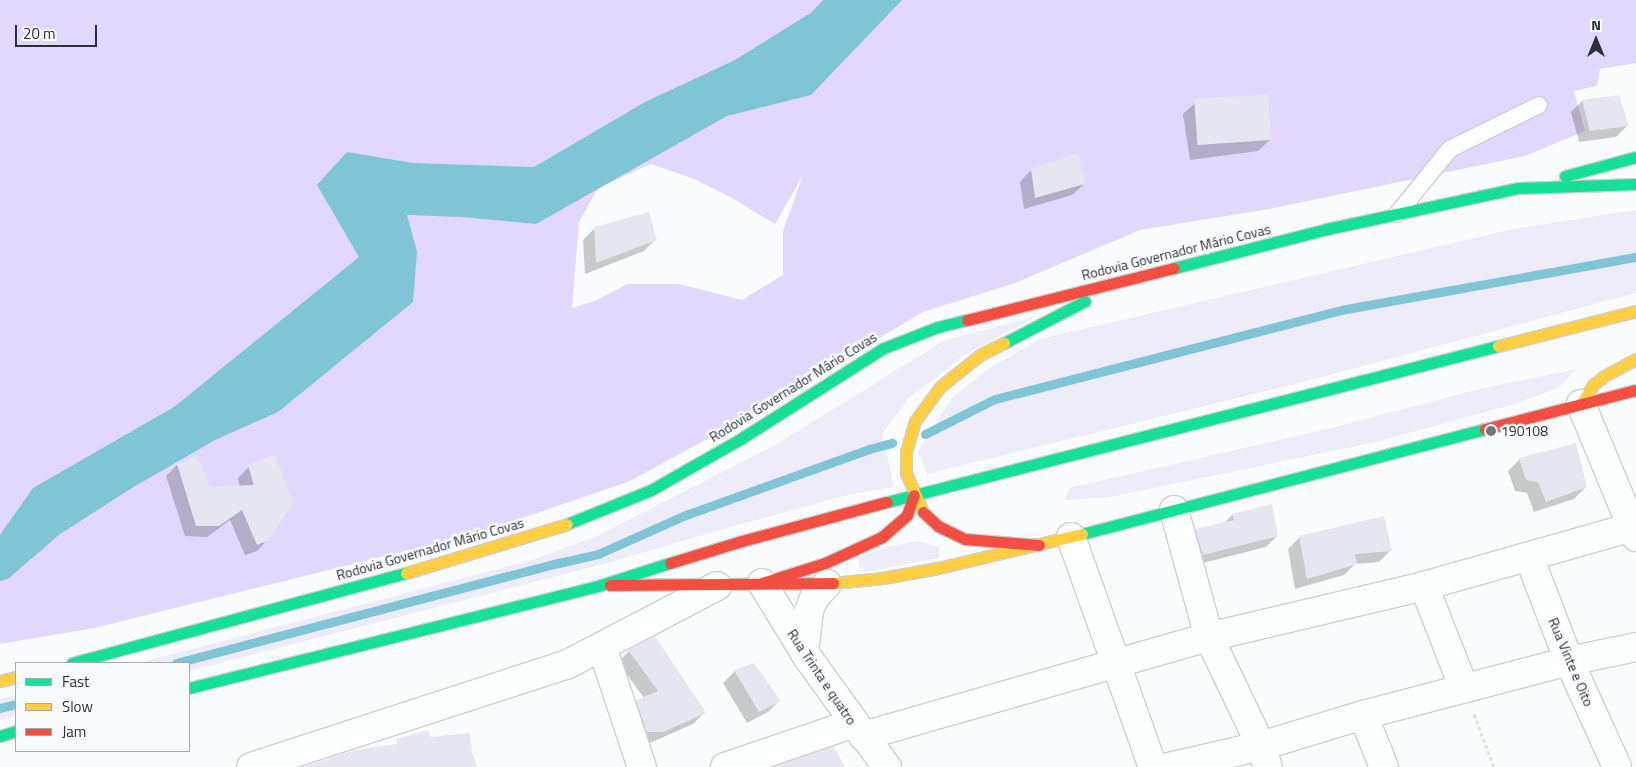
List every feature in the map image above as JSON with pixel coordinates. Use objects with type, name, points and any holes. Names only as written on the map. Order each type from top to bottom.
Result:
[{"type":"main road","points":[[1519,188],[1636,157]]},
{"type":"main road","name":"Rodovia Governador Mário Covas","points":[[76,662],[427,567],[558,528],[651,490],[742,438],[818,388],[884,348],[938,327],[1327,229],[1519,188],[1636,184]]},
{"type":"main road","points":[[1039,545],[965,539],[944,531],[932,522],[923,512],[914,495],[904,464],[908,438],[915,421],[940,387],[980,355],[1126,280]]},
{"type":"main road","points":[[190,688],[601,585],[742,541],[914,495],[1636,311]]},
{"type":"main road","points":[[1581,404],[1594,385],[1604,376],[1636,360]]},
{"type":"main road","points":[[601,585],[718,586],[762,583],[827,584],[875,579],[938,568],[1039,545],[1636,390]]},
{"type":"main road","points":[[762,583],[825,563],[882,538],[898,526],[908,515],[914,495]]},
{"type":"main road","points":[[0,681],[15,678]]},
{"type":"main road","points":[[0,736],[15,731]]},
{"type":"street","points":[[725,767],[858,729],[1117,663],[1209,637],[1424,586],[1635,530],[1581,404]]},
{"type":"street","points":[[1174,510],[1209,637],[1265,756]]},
{"type":"street","points":[[1072,536],[1153,767]]},
{"type":"street","name":"Rua Vinte e Oito","points":[[1529,557],[1569,661],[1622,759]]},
{"type":"street","name":"Rua Trinta e quatro","points":[[762,583],[804,652],[887,767]]},
{"type":"street","points":[[804,652],[809,611],[814,598],[827,584]]},
{"type":"street","points":[[251,767],[568,664],[718,586]]},
{"type":"street","points":[[1424,586],[1464,688]]},
{"type":"street","points":[[602,647],[642,767]]},
{"type":"street","points":[[1169,767],[1265,756],[1363,715],[1569,661],[1636,647]]},
{"type":"street","points":[[1363,715],[1384,767]]},
{"type":"lane","points":[[1397,214],[1450,149],[1539,105]]},
{"type":"path","points":[[1464,688],[1494,767]]},
{"type":"shaded area","points":[[0,0],[1636,0],[1636,63],[1600,69],[1597,86],[1574,91],[1585,131],[1525,156],[1269,209],[1140,230],[1015,283],[923,312],[724,430],[628,482],[478,533],[94,628],[0,644]],"holes":[[[651,164],[694,179],[732,198],[775,224],[803,175],[783,231],[783,275],[742,300],[679,284],[628,284],[595,301],[572,308],[579,222],[598,188]]]},
{"type":"shaded area","points":[[1636,210],[1636,293],[1299,383],[927,474],[918,451],[952,398],[987,370],[1040,339],[1513,229]]},
{"type":"shaded area","points":[[1038,316],[966,354],[908,399],[882,434],[894,487],[852,494],[604,564],[190,671],[190,662],[142,662],[532,560],[597,536],[775,445],[945,340]]},
{"type":"shaded area","points":[[1576,369],[1560,387],[1515,404],[1376,442],[1110,497],[1065,500],[1069,488],[1327,429],[1480,389]]},
{"type":"shaded area","points":[[918,541],[939,547],[939,558],[865,572],[859,566],[858,558],[887,547]]},
{"type":"shaded area","points":[[15,695],[15,716],[0,720],[0,699]]},
{"type":"water","points":[[823,0],[902,0],[811,95],[727,116],[536,224],[462,217],[407,215],[417,252],[413,302],[278,412],[215,440],[132,488],[60,534],[8,579],[0,581],[0,535],[33,488],[174,407],[359,257],[317,185],[347,152],[413,163],[534,167],[645,102],[735,60],[812,12]]},
{"type":"building","points":[[1268,94],[1271,140],[1197,145],[1194,99]]},
{"type":"building","points":[[1619,95],[1629,126],[1590,131],[1582,100]]},
{"type":"building","points":[[1078,153],[1085,184],[1035,198],[1031,169]]},
{"type":"building","points":[[649,212],[657,240],[596,263],[594,227]]},
{"type":"building","points":[[1576,443],[1587,487],[1546,502],[1538,482],[1526,480],[1519,458]]},
{"type":"building","points":[[275,454],[293,503],[269,540],[257,545],[242,510],[219,526],[196,526],[177,464],[197,455],[210,487],[254,485],[248,465]]},
{"type":"building","points":[[1272,504],[1278,536],[1203,555],[1195,529],[1234,520],[1232,514]]},
{"type":"building","points":[[1384,516],[1392,551],[1355,554],[1357,564],[1307,579],[1299,536]]},
{"type":"building","points":[[655,636],[706,713],[663,732],[647,732],[636,700],[658,691],[628,650]]},
{"type":"building","points":[[754,663],[781,701],[759,712],[734,670]]},
{"type":"building","points":[[428,730],[430,737],[470,733],[472,753],[477,767],[302,767],[355,750],[397,744],[396,739]]},
{"type":"building","points":[[833,746],[845,767],[773,767]]},
{"type":"waterway","points":[[925,434],[995,399],[1346,309],[1636,257]]},
{"type":"waterway","points":[[180,662],[598,554],[683,516],[869,449],[892,443]]},
{"type":"waterway","points":[[0,708],[15,704]]},
{"type":"traffic: fast","points":[[1565,176],[1636,157]]},
{"type":"traffic: fast","points":[[1174,268],[1327,229],[1519,188],[1636,184]]},
{"type":"traffic: fast","points":[[1004,343],[1085,301]]},
{"type":"traffic: fast","points":[[567,524],[651,490],[742,438],[884,348],[938,327],[967,320]]},
{"type":"traffic: fast","points":[[887,502],[1498,346]]},
{"type":"traffic: fast","points":[[1082,534],[1485,429]]},
{"type":"traffic: fast","points":[[190,688],[601,585],[670,563]]},
{"type":"traffic: fast","points":[[76,662],[406,573]]},
{"type":"traffic: fast","points":[[0,736],[15,731]]},
{"type":"traffic: slow","points":[[1498,346],[1636,311]]},
{"type":"traffic: slow","points":[[923,512],[906,473],[906,452],[915,421],[940,387],[980,355],[1004,343]]},
{"type":"traffic: slow","points":[[1581,404],[1593,385],[1604,376],[1636,359]]},
{"type":"traffic: slow","points":[[406,573],[567,524]]},
{"type":"traffic: slow","points":[[833,583],[883,578],[938,568],[1082,534]]},
{"type":"traffic: slow","points":[[0,681],[15,677]]},
{"type":"traffic: jam","points":[[967,320],[1174,268]]},
{"type":"traffic: jam","points":[[1485,429],[1636,390]]},
{"type":"traffic: jam","points":[[762,583],[825,563],[882,537],[907,515],[914,495]]},
{"type":"traffic: jam","points":[[670,563],[742,541],[887,502]]},
{"type":"traffic: jam","points":[[923,512],[938,526],[965,539],[1039,545]]},
{"type":"traffic: jam","points":[[610,585],[833,583]]},
{"type":"place","name":"190108","points":[[1491,431]]}]
